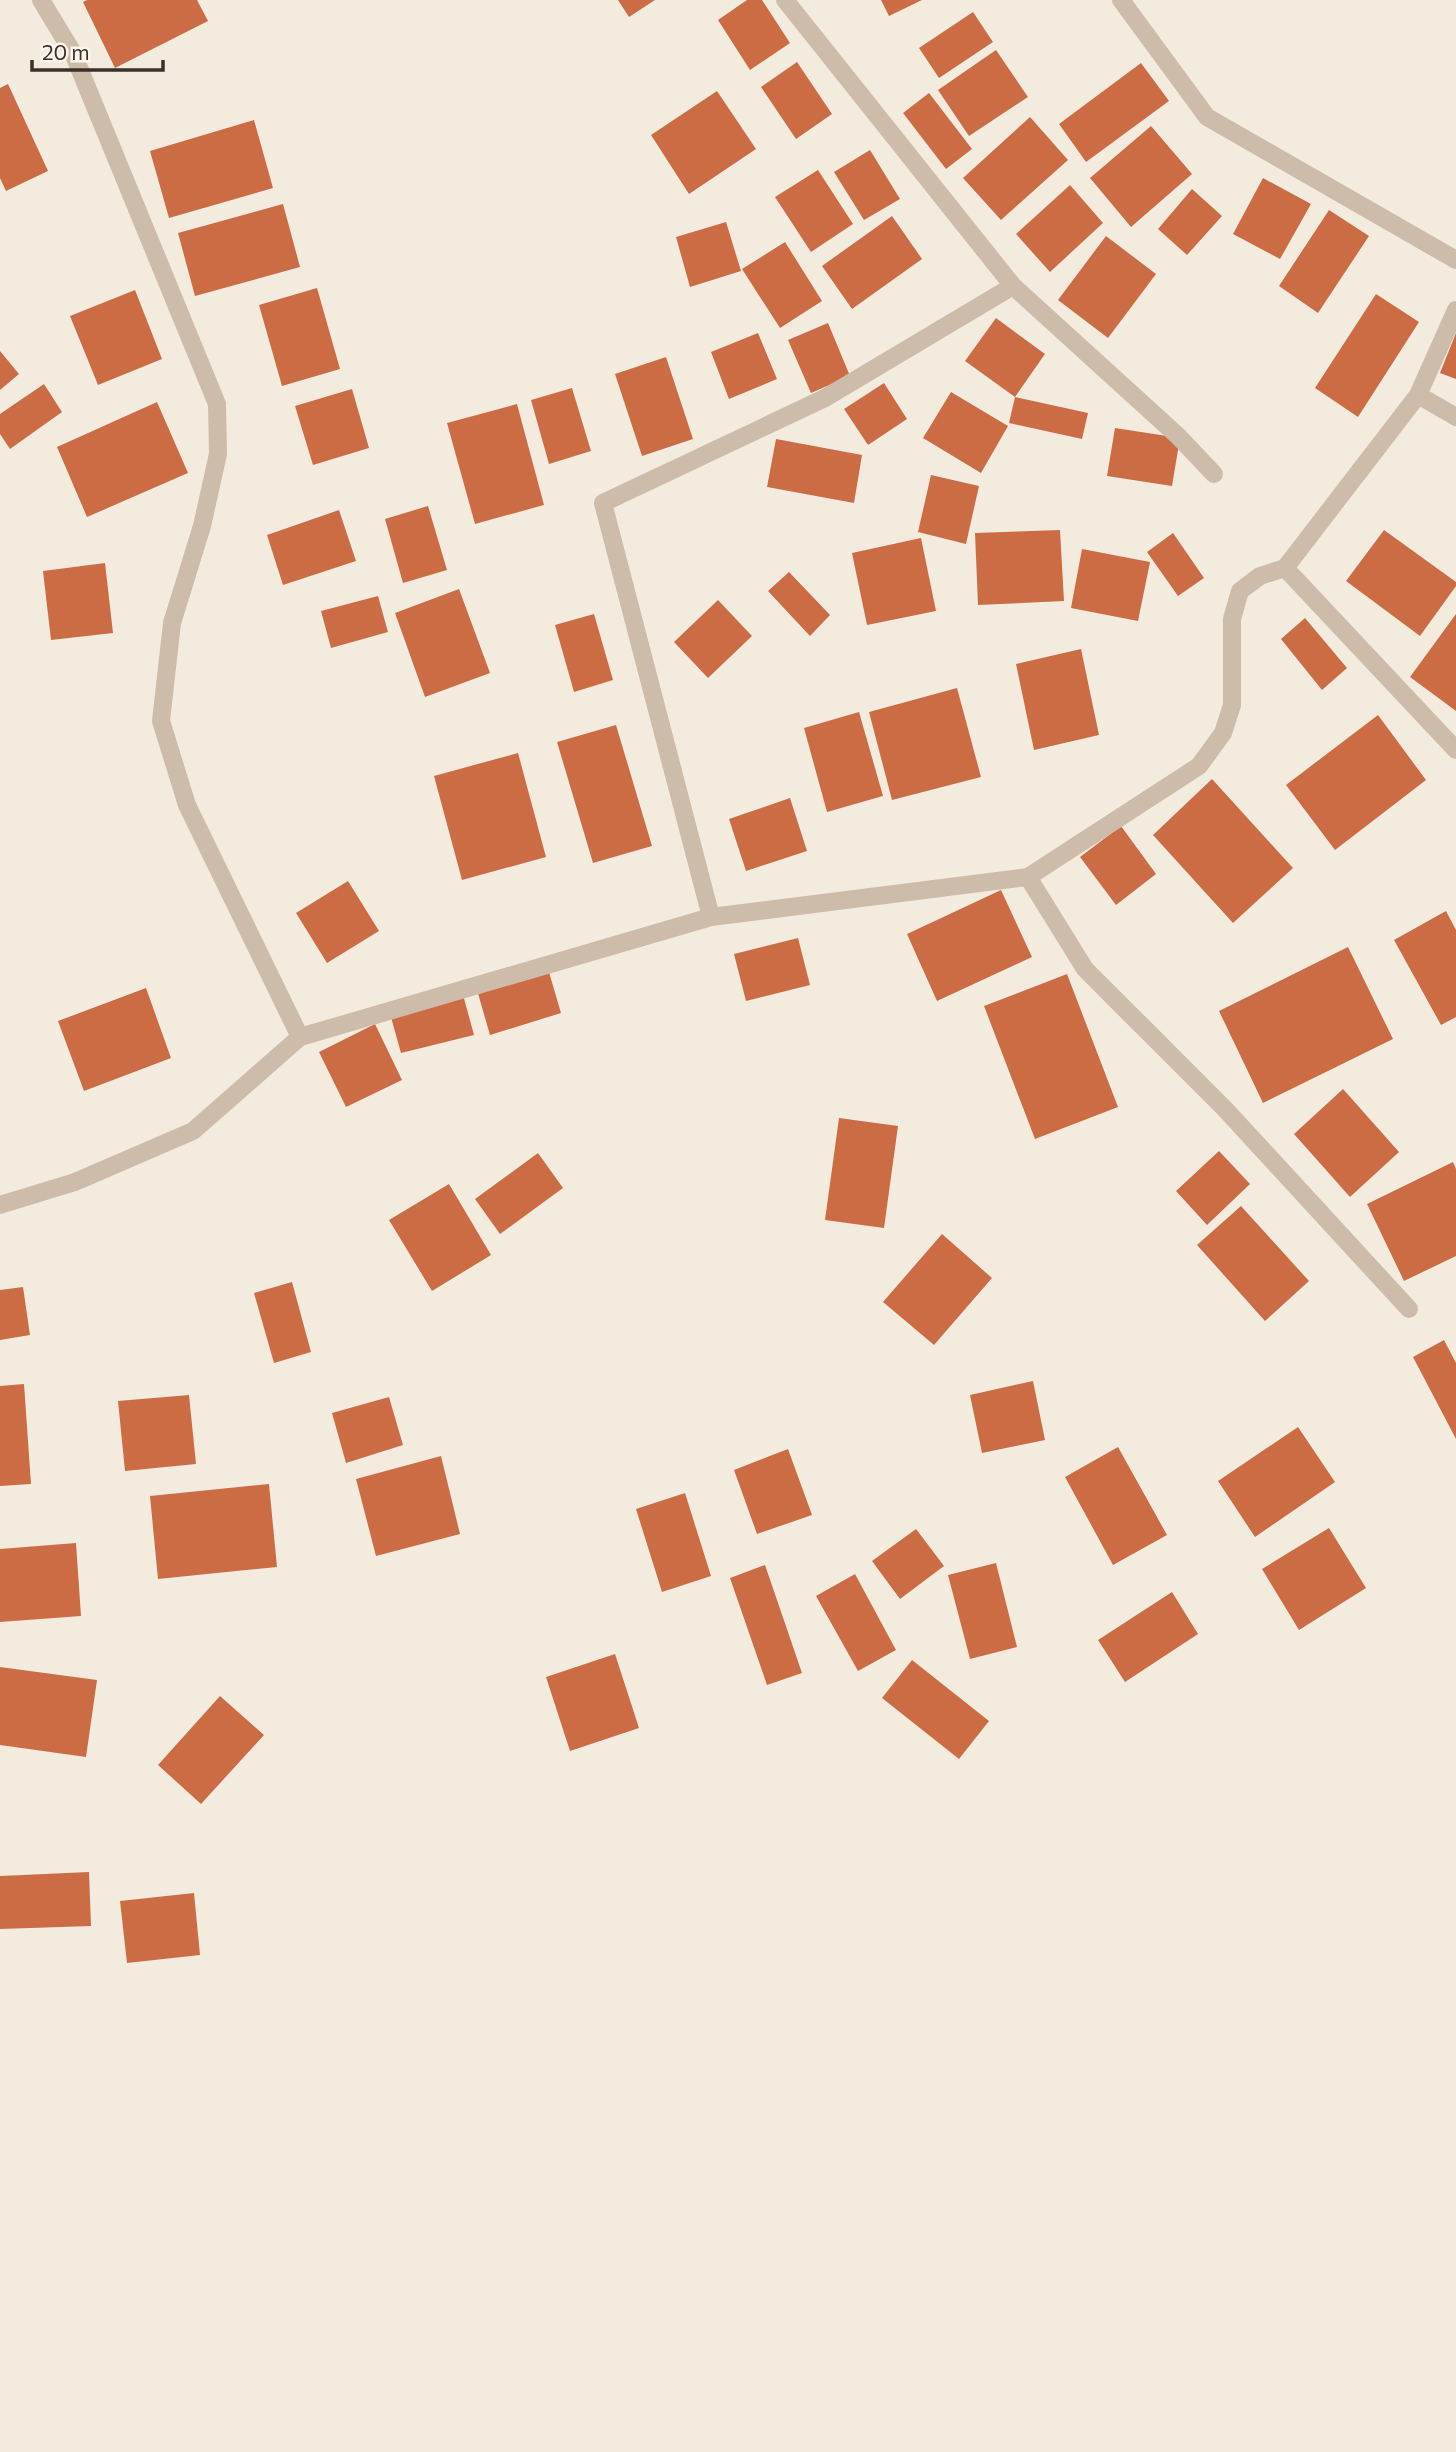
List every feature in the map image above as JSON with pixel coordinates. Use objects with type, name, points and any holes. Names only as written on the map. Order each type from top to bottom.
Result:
[{"type":"street","points":[[41,0],[73,52],[217,404],[218,454],[202,526],[172,623],[161,720],[187,805],[300,1037]]},
{"type":"street","points":[[785,0],[1013,286],[1178,436],[1214,474]]},
{"type":"street","points":[[1121,0],[1207,117],[1456,260]]},
{"type":"street","points":[[711,917],[603,503],[825,398],[1013,286]]},
{"type":"street","points":[[0,1205],[75,1182],[193,1130],[300,1037],[711,917],[1028,877],[1199,766],[1223,733],[1232,705],[1232,619],[1240,591],[1260,576],[1285,568],[1418,395],[1456,310]]},
{"type":"street","points":[[1418,395],[1456,417]]},
{"type":"street","points":[[1285,568],[1456,750]]},
{"type":"street","points":[[1028,877],[1085,969],[1225,1109],[1409,1309]]},
{"type":"building","points":[[197,0],[208,21],[115,68],[83,2]]},
{"type":"building","points":[[618,0],[655,0],[629,17]]},
{"type":"building","points":[[747,0],[762,0],[790,43],[750,70],[718,20]]},
{"type":"building","points":[[881,0],[922,0],[889,16]]},
{"type":"building","points":[[973,12],[993,42],[939,78],[919,48]]},
{"type":"building","points":[[996,50],[1028,97],[969,136],[938,90]]},
{"type":"building","points":[[797,62],[832,114],[796,139],[761,87]]},
{"type":"building","points":[[1141,63],[1169,101],[1086,162],[1059,124]]},
{"type":"building","points":[[8,84],[48,171],[6,191],[0,178],[0,88]]},
{"type":"building","points":[[717,91],[756,149],[689,194],[651,135]]},
{"type":"building","points":[[929,93],[972,149],[946,169],[903,113]]},
{"type":"building","points":[[1030,117],[1068,160],[1001,220],[963,178]]},
{"type":"building","points":[[254,120],[273,188],[169,218],[150,151]]},
{"type":"building","points":[[1151,126],[1192,174],[1131,227],[1090,178]]},
{"type":"building","points":[[870,150],[900,199],[864,220],[834,172]]},
{"type":"building","points":[[818,170],[853,224],[811,252],[775,197]]},
{"type":"building","points":[[1263,178],[1311,204],[1280,259],[1233,234]]},
{"type":"building","points":[[1070,185],[1103,223],[1050,272],[1016,234]]},
{"type":"building","points":[[1192,189],[1222,216],[1187,255],[1158,229]]},
{"type":"building","points":[[283,204],[300,267],[195,296],[178,233]]},
{"type":"building","points":[[1329,210],[1369,236],[1318,313],[1279,286]]},
{"type":"building","points":[[892,216],[922,259],[852,309],[822,266]]},
{"type":"building","points":[[726,222],[741,271],[690,287],[676,237]]},
{"type":"building","points":[[1106,236],[1156,274],[1108,338],[1058,300]]},
{"type":"building","points":[[785,242],[822,301],[780,328],[742,269]]},
{"type":"building","points":[[317,288],[340,369],[282,386],[259,305]]},
{"type":"building","points":[[135,290],[162,359],[98,385],[70,316]]},
{"type":"building","points":[[1376,294],[1419,322],[1358,417],[1315,388]]},
{"type":"building","points":[[996,318],[1045,354],[1015,397],[965,361]]},
{"type":"building","points":[[828,323],[850,376],[811,393],[788,340]]},
{"type":"building","points":[[758,333],[777,379],[729,399],[711,352]]},
{"type":"building","points":[[1456,333],[1456,379],[1440,373]]},
{"type":"building","points":[[0,351],[19,374],[0,390]]},
{"type":"building","points":[[666,357],[693,439],[642,456],[615,374]]},
{"type":"building","points":[[884,383],[907,419],[868,445],[844,409]]},
{"type":"building","points":[[44,384],[62,412],[10,449],[0,434],[0,414]]},
{"type":"building","points":[[572,388],[591,451],[549,464],[531,400]]},
{"type":"building","points":[[352,389],[369,448],[313,465],[295,406]]},
{"type":"building","points":[[951,392],[1008,426],[981,473],[923,438]]},
{"type":"building","points":[[1015,397],[1088,413],[1082,439],[1009,423]]},
{"type":"building","points":[[157,402],[188,473],[87,517],[57,447]]},
{"type":"building","points":[[517,404],[544,505],[475,524],[447,423]]},
{"type":"building","points":[[1115,428],[1180,438],[1172,486],[1107,476]]},
{"type":"building","points":[[776,439],[862,455],[854,503],[767,487]]},
{"type":"building","points":[[931,475],[979,486],[966,544],[918,532]]},
{"type":"building","points":[[428,506],[447,570],[403,583],[385,519]]},
{"type":"building","points":[[339,510],[356,561],[283,585],[267,535]]},
{"type":"building","points":[[1060,530],[1064,601],[978,605],[975,533]]},
{"type":"building","points":[[1384,530],[1456,582],[1456,586],[1420,636],[1346,581]]},
{"type":"building","points":[[1173,533],[1204,578],[1178,596],[1147,552]]},
{"type":"building","points":[[921,538],[936,611],[867,625],[852,553]]},
{"type":"building","points":[[1082,549],[1150,562],[1138,621],[1071,608]]},
{"type":"building","points":[[105,563],[113,633],[51,640],[43,571]]},
{"type":"building","points":[[789,572],[830,615],[810,636],[768,591]]},
{"type":"building","points":[[459,589],[490,673],[425,697],[395,613]]},
{"type":"building","points":[[378,596],[388,632],[331,648],[321,611]]},
{"type":"building","points":[[718,600],[752,636],[708,678],[674,642]]},
{"type":"building","points":[[594,614],[613,680],[574,692],[555,625]]},
{"type":"building","points":[[1456,614],[1456,711],[1410,677]]},
{"type":"building","points":[[1305,618],[1347,668],[1322,690],[1281,639]]},
{"type":"building","points":[[1081,649],[1099,735],[1034,750],[1016,664]]},
{"type":"building","points":[[957,688],[981,777],[892,800],[869,712]]},
{"type":"building","points":[[859,712],[883,796],[827,812],[804,728]]},
{"type":"building","points":[[1378,715],[1426,780],[1335,850],[1286,785]]},
{"type":"building","points":[[616,725],[652,846],[593,863],[557,742]]},
{"type":"building","points":[[518,753],[546,857],[462,880],[434,776]]},
{"type":"building","points":[[1212,779],[1293,868],[1233,923],[1153,835]]},
{"type":"building","points":[[790,798],[807,851],[746,871],[729,819]]},
{"type":"building","points":[[1121,826],[1156,874],[1116,905],[1080,857]]},
{"type":"building","points":[[348,881],[379,931],[327,963],[296,913]]},
{"type":"building","points":[[1001,890],[1032,957],[937,1001],[907,934]]},
{"type":"building","points":[[1446,911],[1456,930],[1456,1017],[1441,1025],[1394,940]]},
{"type":"building","points":[[798,938],[810,985],[746,1001],[734,954]]},
{"type":"building","points":[[1348,947],[1393,1039],[1263,1103],[1219,1011]]},
{"type":"building","points":[[546,962],[561,1013],[490,1035],[475,983]]},
{"type":"building","points":[[1067,974],[1118,1107],[1035,1139],[984,1006]]},
{"type":"building","points":[[146,988],[171,1058],[84,1091],[58,1021]]},
{"type":"building","points":[[462,991],[474,1035],[401,1053],[389,1010]]},
{"type":"building","points":[[375,1024],[402,1080],[346,1107],[319,1052]]},
{"type":"building","points":[[1343,1089],[1399,1152],[1350,1197],[1294,1134]]},
{"type":"building","points":[[839,1118],[898,1126],[884,1228],[825,1220]]},
{"type":"building","points":[[1219,1151],[1250,1184],[1207,1225],[1176,1191]]},
{"type":"building","points":[[538,1153],[563,1188],[500,1234],[475,1199]]},
{"type":"building","points":[[1453,1162],[1456,1169],[1456,1256],[1404,1281],[1367,1204]]},
{"type":"building","points":[[449,1184],[491,1255],[432,1291],[389,1220]]},
{"type":"building","points":[[1241,1206],[1309,1281],[1265,1321],[1197,1245]]},
{"type":"building","points":[[942,1234],[992,1278],[934,1345],[883,1302]]},
{"type":"building","points":[[292,1282],[311,1352],[274,1363],[254,1293]]},
{"type":"building","points":[[23,1287],[30,1335],[0,1340],[0,1290]]},
{"type":"building","points":[[1444,1340],[1456,1363],[1456,1439],[1413,1357]]},
{"type":"building","points":[[1033,1381],[1045,1440],[982,1453],[970,1395]]},
{"type":"building","points":[[24,1384],[31,1484],[0,1486],[0,1386]]},
{"type":"building","points":[[189,1395],[196,1464],[125,1471],[118,1401]]},
{"type":"building","points":[[389,1397],[403,1445],[346,1463],[332,1413]]},
{"type":"building","points":[[1298,1427],[1335,1482],[1255,1537],[1218,1481]]},
{"type":"building","points":[[1118,1447],[1167,1535],[1113,1565],[1065,1477]]},
{"type":"building","points":[[788,1449],[812,1515],[757,1534],[734,1470]]},
{"type":"building","points":[[441,1456],[460,1534],[376,1556],[356,1479]]},
{"type":"building","points":[[269,1484],[277,1567],[158,1579],[150,1496]]},
{"type":"building","points":[[685,1493],[711,1576],[662,1592],[636,1509]]},
{"type":"building","points":[[1329,1528],[1366,1588],[1299,1630],[1262,1569]]},
{"type":"building","points":[[916,1529],[944,1566],[900,1599],[872,1561]]},
{"type":"building","points":[[76,1543],[81,1616],[0,1622],[0,1549]]},
{"type":"building","points":[[996,1563],[1017,1647],[970,1659],[948,1575]]},
{"type":"building","points":[[765,1565],[802,1673],[767,1685],[730,1578]]},
{"type":"building","points":[[855,1574],[896,1650],[858,1671],[816,1596]]},
{"type":"building","points":[[1172,1592],[1198,1634],[1125,1682],[1098,1640]]},
{"type":"building","points":[[615,1654],[639,1728],[570,1751],[546,1677]]},
{"type":"building","points":[[912,1660],[989,1721],[959,1759],[882,1698]]},
{"type":"building","points":[[0,1667],[97,1680],[86,1757],[0,1745]]},
{"type":"building","points":[[220,1696],[264,1735],[201,1804],[158,1765]]},
{"type":"building","points":[[89,1872],[91,1926],[0,1929],[0,1876]]},
{"type":"building","points":[[194,1893],[200,1955],[127,1963],[120,1901]]}]
